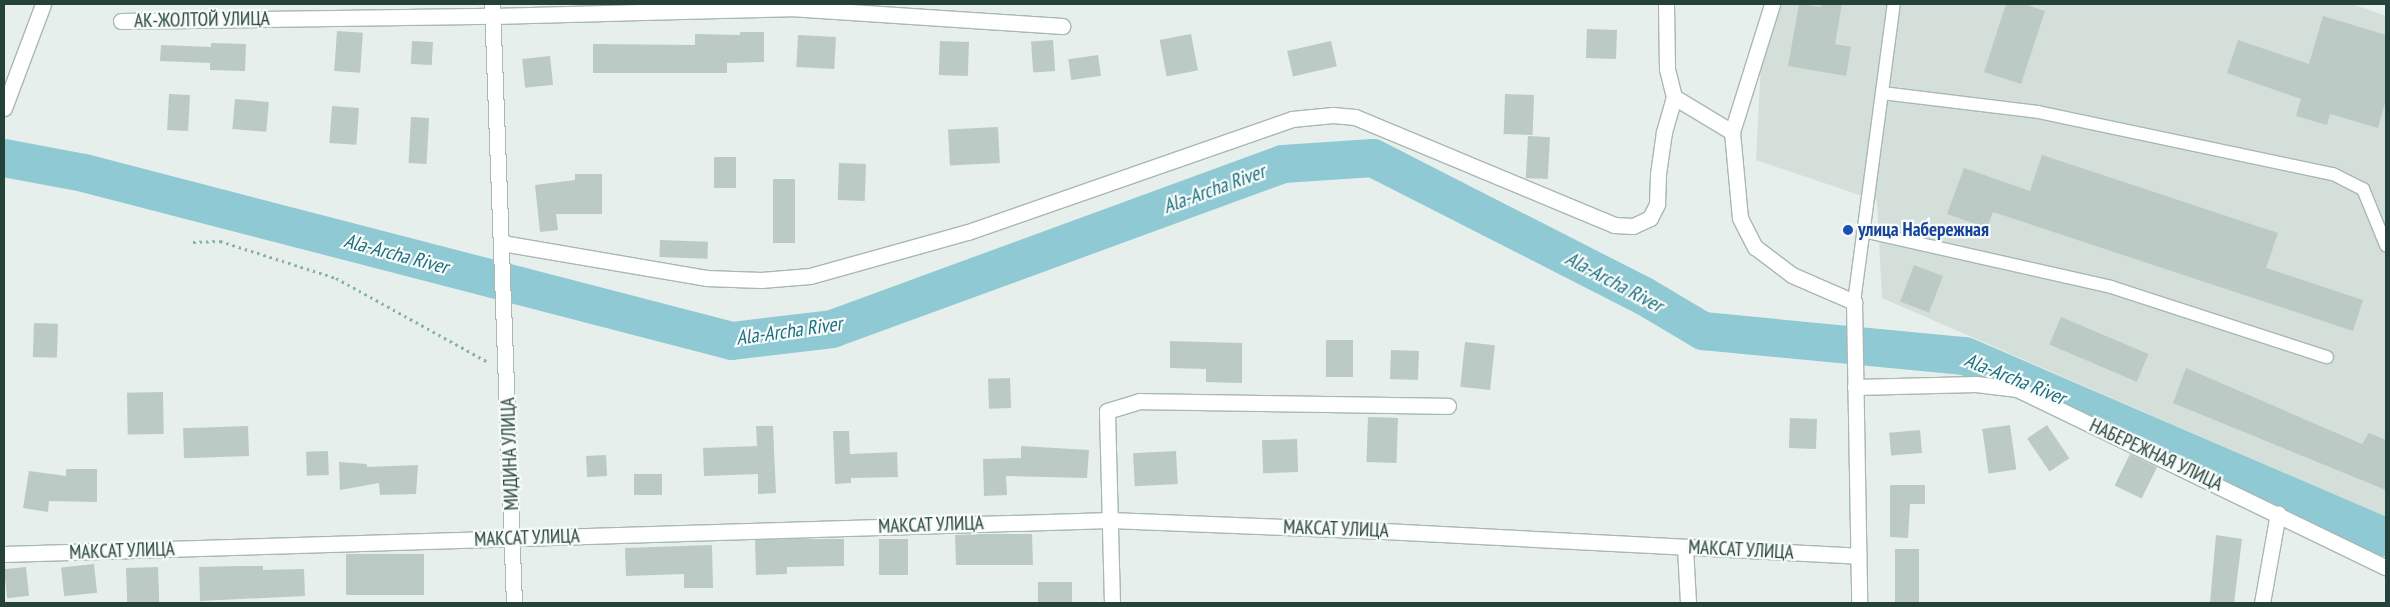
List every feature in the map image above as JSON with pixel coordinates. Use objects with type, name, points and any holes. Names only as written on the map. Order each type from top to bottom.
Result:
[{"type":"street","points":[[4,106],[43,4]]},
{"type":"street","points":[[493,10],[502,248],[706,278],[761,280],[810,276],[968,232],[1292,118],[1332,114],[1355,117],[1614,225],[1634,226],[1650,218],[1657,204],[1658,174],[1663,140],[1674,97],[1667,69],[1666,4]]},
{"type":"street","points":[[1772,4],[1732,132],[1740,218],[1755,247],[1792,275],[1854,302],[1859,603]]},
{"type":"street","name":"АК-ЖОЛТОЙ УЛИЦА","points":[[121,22],[493,10],[790,8],[1062,26]]},
{"type":"street","points":[[1674,97],[1732,132]]},
{"type":"street","name":"МИДИНА УЛИЦА","points":[[502,248],[514,603]]},
{"type":"street","name":"НАБЕРЕЖНАЯ УЛИЦА","points":[[1855,388],[1976,384],[2017,389],[2278,513],[2386,567]]},
{"type":"street","points":[[1112,603],[1107,411],[1139,401],[1448,406]]},
{"type":"street","points":[[2262,603],[2278,513]]},
{"type":"street","name":"МАКСАТ УЛИЦА","points":[[4,554],[1110,520],[1858,556]]},
{"type":"street","points":[[1685,547],[1688,603]]},
{"type":"lane","points":[[1854,302],[1894,4]]},
{"type":"lane","points":[[1882,93],[2038,112],[2333,174],[2363,189],[2386,244]]},
{"type":"lane","points":[[1864,231],[2111,288],[2327,357]]},
{"type":"path","points":[[193,242],[220,241],[336,278],[507,372]]},
{"type":"shaded area","points":[[1782,4],[2352,4],[2386,16],[2386,517],[1882,298],[1877,201],[1756,160],[1761,64]]},
{"type":"building","points":[[1799,4],[1821,7],[1821,4],[1842,4],[1835,44],[1851,47],[1846,76],[1788,66]]},
{"type":"building","points":[[2006,4],[2024,4],[2045,11],[2021,84],[1984,72]]},
{"type":"building","points":[[2323,16],[2386,35],[2386,100],[2378,128],[2330,114],[2327,125],[2296,116],[2301,99],[2227,73],[2238,40],[2309,64]]},
{"type":"building","points":[[1587,29],[1617,30],[1616,59],[1586,58]]},
{"type":"building","points":[[337,31],[363,33],[360,73],[334,71]]},
{"type":"building","points":[[740,32],[764,32],[764,62],[727,63],[727,73],[593,73],[593,44],[695,45],[695,34],[740,35]]},
{"type":"building","points":[[1191,34],[1198,70],[1167,76],[1160,40]]},
{"type":"building","points":[[798,35],[836,37],[834,69],[796,67]]},
{"type":"building","points":[[1053,40],[1055,71],[1033,72],[1031,42]]},
{"type":"building","points":[[412,41],[433,42],[432,65],[411,64]]},
{"type":"building","points":[[940,41],[969,42],[968,76],[939,75]]},
{"type":"building","points":[[1331,41],[1337,66],[1293,76],[1287,51]]},
{"type":"building","points":[[211,43],[246,44],[245,71],[210,70],[210,63],[160,61],[161,45],[211,47]]},
{"type":"building","points":[[1098,55],[1101,76],[1071,80],[1068,59]]},
{"type":"building","points":[[550,56],[553,85],[525,88],[522,59]]},
{"type":"building","points":[[169,94],[190,95],[188,131],[167,130]]},
{"type":"building","points":[[1505,94],[1534,95],[1533,135],[1504,134]]},
{"type":"building","points":[[235,99],[269,102],[266,132],[232,129]]},
{"type":"building","points":[[332,106],[359,108],[356,145],[329,143]]},
{"type":"building","points":[[411,117],[429,118],[427,164],[409,163]]},
{"type":"building","points":[[998,127],[1000,163],[950,166],[948,130]]},
{"type":"building","points":[[1528,136],[1550,137],[1548,179],[1526,178]]},
{"type":"building","points":[[2042,155],[2278,233],[2266,268],[2363,300],[2353,331],[1993,212],[1987,228],[1947,214],[1964,168],[2030,191]]},
{"type":"building","points":[[714,157],[736,157],[736,188],[714,188]]},
{"type":"building","points":[[839,163],[866,164],[865,201],[838,200]]},
{"type":"building","points":[[575,174],[602,174],[602,214],[556,214],[558,230],[540,232],[535,185],[575,180]]},
{"type":"building","points":[[773,179],[795,179],[795,243],[773,243]]},
{"type":"building","points":[[660,240],[708,242],[707,259],[659,257]]},
{"type":"building","points":[[1914,265],[1943,276],[1929,313],[1900,301]]},
{"type":"building","points":[[2061,317],[2148,354],[2137,382],[2049,345]]},
{"type":"building","points":[[34,323],[58,324],[57,358],[33,357]]},
{"type":"building","points":[[1326,340],[1353,340],[1353,377],[1326,377]]},
{"type":"building","points":[[1170,341],[1242,343],[1242,383],[1206,382],[1206,369],[1170,368]]},
{"type":"building","points":[[1465,342],[1495,345],[1490,390],[1460,387]]},
{"type":"building","points":[[1391,350],[1419,351],[1418,380],[1390,379]]},
{"type":"building","points":[[2186,368],[2362,444],[2369,433],[2386,440],[2386,490],[2173,403]]},
{"type":"building","points":[[1010,378],[1011,408],[989,409],[988,379]]},
{"type":"building","points":[[163,392],[164,434],[128,435],[127,393]]},
{"type":"building","points":[[1368,417],[1398,418],[1396,463],[1366,462]]},
{"type":"building","points":[[1790,418],[1817,419],[1816,449],[1789,448]]},
{"type":"building","points":[[2010,425],[2016,470],[1989,473],[1982,429]]},
{"type":"building","points":[[2047,425],[2069,458],[2049,472],[2027,438]]},
{"type":"building","points":[[248,426],[249,456],[184,458],[183,428]]},
{"type":"building","points":[[756,426],[773,426],[776,493],[758,494],[758,474],[704,476],[703,448],[757,446]]},
{"type":"building","points":[[1920,430],[1922,453],[1891,456],[1889,433]]},
{"type":"building","points":[[833,431],[849,431],[850,454],[897,452],[898,477],[851,478],[851,483],[835,484]]},
{"type":"building","points":[[1297,439],[1298,472],[1263,473],[1262,440]]},
{"type":"building","points":[[1021,446],[1089,450],[1087,478],[1006,476],[1007,495],[984,496],[983,459],[1021,458]]},
{"type":"building","points":[[328,451],[329,475],[307,476],[306,452]]},
{"type":"building","points":[[1176,451],[1178,484],[1135,486],[1133,453]]},
{"type":"building","points":[[2130,454],[2157,467],[2142,499],[2115,485]]},
{"type":"building","points":[[606,455],[607,476],[587,477],[586,456]]},
{"type":"building","points":[[339,462],[367,464],[367,467],[418,465],[416,494],[380,495],[379,483],[340,490]]},
{"type":"building","points":[[66,469],[97,469],[97,502],[49,501],[48,512],[23,508],[29,471],[66,476]]},
{"type":"building","points":[[634,474],[662,474],[662,495],[634,495]]},
{"type":"building","points":[[1890,485],[1925,485],[1925,504],[1910,504],[1908,538],[1890,537]]},
{"type":"building","points":[[1032,534],[1033,565],[956,565],[955,535]]},
{"type":"building","points":[[2216,535],[2242,539],[2234,603],[2210,603]]},
{"type":"building","points":[[844,539],[844,566],[787,567],[787,574],[756,575],[755,540]]},
{"type":"building","points":[[879,539],[908,539],[908,575],[879,575]]},
{"type":"building","points":[[712,545],[713,588],[684,588],[684,574],[626,576],[625,548]]},
{"type":"building","points":[[1895,549],[1919,549],[1919,603],[1895,603]]},
{"type":"building","points":[[346,554],[424,554],[424,595],[346,595]]},
{"type":"building","points":[[94,564],[97,593],[64,596],[61,567]]},
{"type":"building","points":[[263,566],[263,570],[304,569],[305,596],[200,601],[199,567]]},
{"type":"building","points":[[26,567],[29,596],[7,598],[4,569]]},
{"type":"building","points":[[158,567],[159,603],[127,603],[126,568]]},
{"type":"building","points":[[1038,582],[1072,582],[1072,603],[1038,603]]},
{"type":"waterway","name":"Ala-Archa River","points":[[4,158],[84,173],[732,341],[832,329],[1283,164],[1373,158],[1644,296],[1703,331],[1965,356],[2386,537]]},
{"type":"place","name":"улица Набережная","points":[[1848,230]]}]
